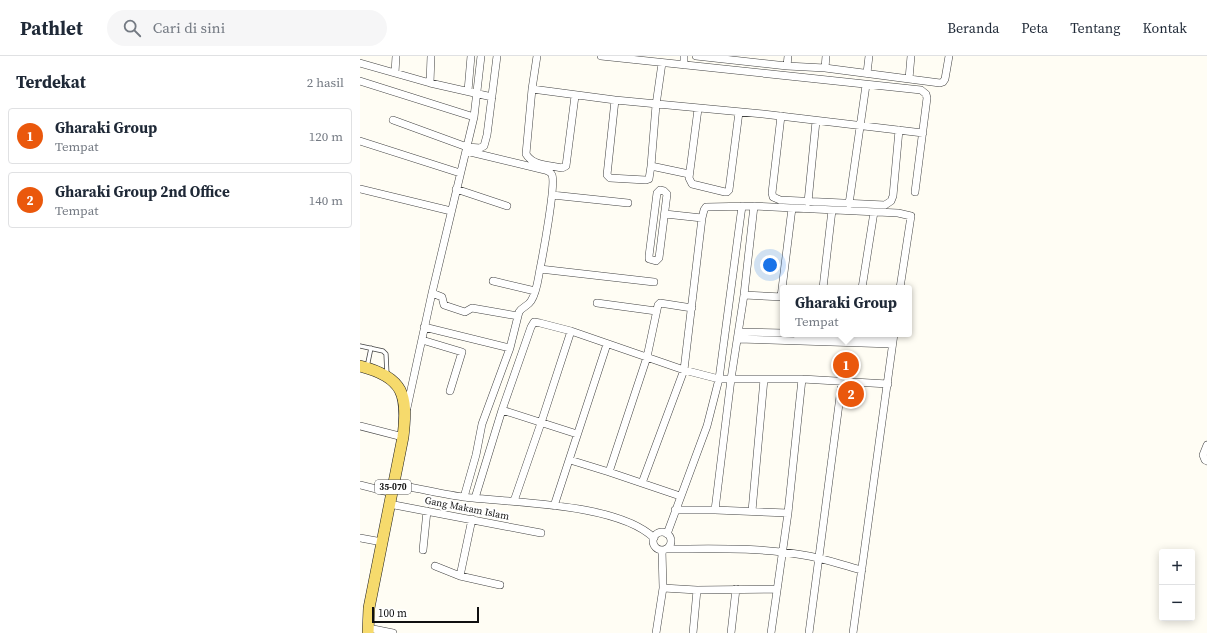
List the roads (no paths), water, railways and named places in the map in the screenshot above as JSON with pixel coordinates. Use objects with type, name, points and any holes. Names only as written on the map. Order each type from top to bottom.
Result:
[{"type":"main road","points":[[364,367],[387,375]]},
{"type":"main road","name":"35-070","points":[[368,630],[369,608],[403,437],[406,414],[402,394],[396,383],[387,375]]},
{"type":"street","points":[[360,56],[360,63],[492,97]]},
{"type":"street","points":[[395,73],[396,56]]},
{"type":"street","points":[[430,82],[432,56]]},
{"type":"street","points":[[468,91],[471,56]]},
{"type":"street","points":[[406,414],[424,327],[474,117],[481,56]]},
{"type":"street","points":[[466,149],[480,148],[484,146],[487,135],[496,56]]},
{"type":"street","points":[[537,56],[532,89],[526,154],[534,163],[562,168],[566,166],[575,96]]},
{"type":"street","points":[[601,56],[921,90],[927,98],[916,192]]},
{"type":"street","points":[[684,56],[684,65]]},
{"type":"street","points":[[696,56],[747,59],[787,66],[844,70],[940,83],[943,82],[947,73],[949,56]]},
{"type":"street","points":[[787,66],[788,56]]},
{"type":"street","points":[[825,68],[826,56]]},
{"type":"street","points":[[867,73],[869,56]]},
{"type":"street","points":[[909,79],[911,56]]},
{"type":"street","points":[[615,100],[607,175],[610,178],[649,179],[656,105],[662,63]]},
{"type":"street","points":[[842,82],[844,70]]},
{"type":"street","points":[[884,76],[884,86]]},
{"type":"street","points":[[360,81],[474,117]]},
{"type":"street","points":[[849,204],[866,85]]},
{"type":"street","points":[[532,89],[575,96],[781,116],[924,133]]},
{"type":"street","points":[[698,109],[689,178],[692,184],[725,192],[728,192],[729,190],[739,112]]},
{"type":"street","points":[[781,116],[772,193],[773,197],[780,200],[885,205],[891,201],[892,196],[899,130]]},
{"type":"street","points":[[392,120],[466,149],[550,172],[553,176],[552,195],[535,291],[530,303],[522,308],[518,316],[510,348],[482,424],[476,455],[464,497]]},
{"type":"street","points":[[808,202],[816,121]]},
{"type":"street","points":[[360,141],[460,172]]},
{"type":"street","points":[[651,166],[689,174]]},
{"type":"street","points":[[360,189],[451,211]]},
{"type":"street","points":[[456,189],[507,206]]},
{"type":"street","points":[[660,190],[666,192],[667,194],[665,214],[659,258],[656,261],[649,259],[649,256],[657,193],[660,190]]},
{"type":"street","points":[[552,195],[628,203]]},
{"type":"street","points":[[656,633],[663,588],[664,550],[670,544],[667,534],[707,426],[719,379],[742,206]]},
{"type":"street","points":[[715,510],[731,379],[744,296],[754,206]]},
{"type":"street","points":[[642,483],[684,370],[702,218],[706,207],[754,206],[903,213],[911,216],[900,285]]},
{"type":"street","points":[[783,285],[792,208]]},
{"type":"street","points":[[824,285],[832,210]]},
{"type":"street","points":[[862,285],[874,212]]},
{"type":"street","points":[[665,214],[702,218]]},
{"type":"street","points":[[540,268],[654,282]]},
{"type":"street","points":[[493,281],[535,291]]},
{"type":"street","points":[[432,293],[442,297],[444,305],[465,312],[472,308],[518,316]]},
{"type":"street","points":[[744,296],[780,297]]},
{"type":"street","points":[[597,303],[656,311]]},
{"type":"street","points":[[609,472],[646,357],[658,305],[660,303],[692,308]]},
{"type":"street","points":[[475,498],[502,410],[534,322],[571,331],[684,370],[719,379],[802,379],[888,384]]},
{"type":"street","points":[[424,327],[510,348]]},
{"type":"street","points":[[514,501],[571,331]]},
{"type":"street","points":[[738,335],[780,334]]},
{"type":"street","points":[[738,335],[780,337]]},
{"type":"street","points":[[789,337],[893,338],[888,384],[853,633]]},
{"type":"street","points":[[422,340],[462,352],[450,391]]},
{"type":"street","points":[[554,506],[607,344]]},
{"type":"street","points":[[752,511],[764,379]]},
{"type":"street","points":[[771,633],[788,513],[802,379]]},
{"type":"street","points":[[809,633],[842,381]]},
{"type":"street","points":[[502,410],[577,434]]},
{"type":"street","points":[[360,426],[403,437]]},
{"type":"street","points":[[1207,444],[1203,455],[1207,461]]},
{"type":"street","points":[[570,460],[680,496]]},
{"type":"street","points":[[360,485],[514,501],[596,512],[622,519],[643,528],[654,538],[654,545],[659,550],[782,552],[820,558],[862,570]]},
{"type":"street","name":"Gang Makam Islam","points":[[389,504],[541,533]]},
{"type":"street","points":[[675,510],[788,513]]},
{"type":"street","points":[[423,550],[427,511]]},
{"type":"street","points":[[460,576],[472,519]]},
{"type":"street","points":[[654,538],[660,533],[667,534]]},
{"type":"street","points":[[360,538],[382,542]]},
{"type":"street","points":[[435,566],[460,576],[500,585]]},
{"type":"street","points":[[663,588],[698,590],[777,589]]},
{"type":"street","points":[[693,633],[698,590]]},
{"type":"street","points":[[731,633],[736,590]]},
{"type":"street","points":[[368,630],[393,633]]},
{"type":"lane","points":[[360,346],[383,351],[386,354],[387,375]]},
{"type":"lane","points":[[364,367],[371,348]]},
{"type":"place","name":"Gharaki Group","points":[[846,365]]},
{"type":"place","name":"Gharaki Group 2nd Office","points":[[851,394]]}]
